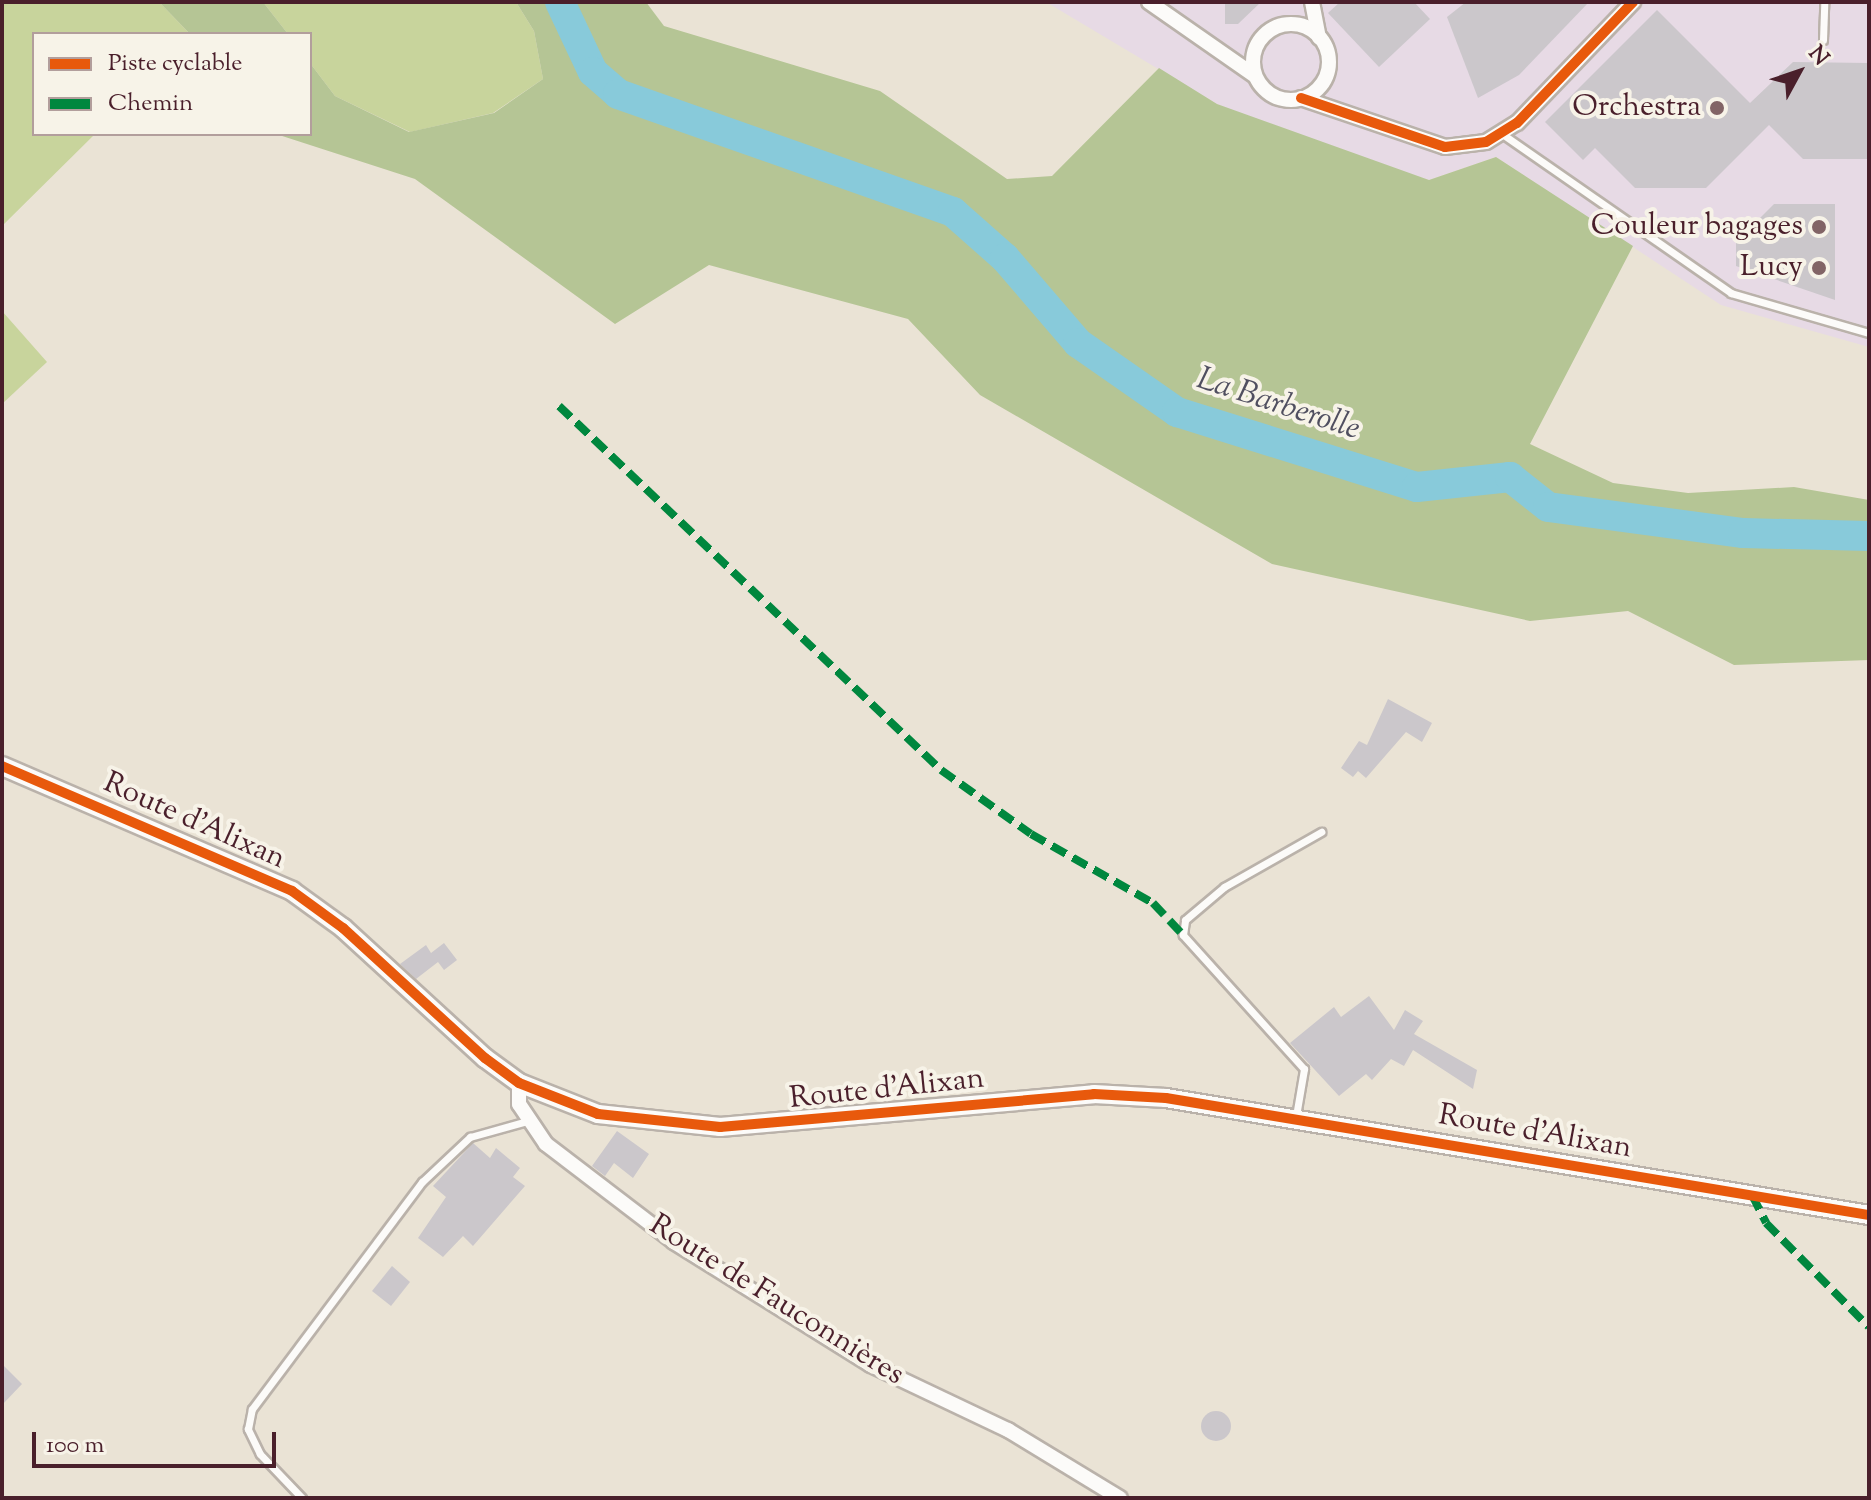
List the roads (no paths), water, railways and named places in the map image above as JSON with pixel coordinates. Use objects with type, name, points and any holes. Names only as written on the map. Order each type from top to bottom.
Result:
[{"type":"street","points":[[1149,2],[1228,53],[1274,96],[1301,98],[1333,114],[1445,147],[1486,142],[1501,133],[1633,2]]},
{"type":"street","points":[[1228,53],[1257,44],[1312,3],[1319,37],[1328,57],[1325,79],[1333,114]]},
{"type":"street","points":[[1285,25],[1319,37]]},
{"type":"street","points":[[1255,76],[1257,44]]},
{"type":"street","points":[[1301,98],[1325,79]]},
{"type":"street","name":"Route d'Alixan","points":[[2,766],[292,891],[519,1083],[598,1114],[720,1127],[1094,1094],[1296,1116],[1869,1215]]},
{"type":"street","points":[[519,1083],[527,1121]]},
{"type":"street","name":"Route de Fauconnières","points":[[527,1121],[569,1166],[674,1242],[871,1365],[1008,1430],[1120,1498]]},
{"type":"lane","points":[[1823,40],[1824,2]]},
{"type":"lane","points":[[1501,133],[1731,293],[1869,333]]},
{"type":"lane","points":[[1296,1116],[1304,1069],[1183,935],[1193,907],[1321,832]]},
{"type":"lane","points":[[302,1498],[260,1454],[248,1429],[252,1409],[422,1182],[470,1137],[527,1121]]},
{"type":"waterway","name":"La Barberolle","points":[[560,2],[593,72],[618,94],[953,212],[1005,258],[1078,343],[1177,412],[1417,487],[1510,477],[1548,507],[1743,533],[1869,536]]},
{"type":"place","name":"Orchestra","points":[[1717,108]]},
{"type":"place","name":"Couleur bagages","points":[[1819,227]]},
{"type":"place","name":"Lucy","points":[[1819,268]]}]
